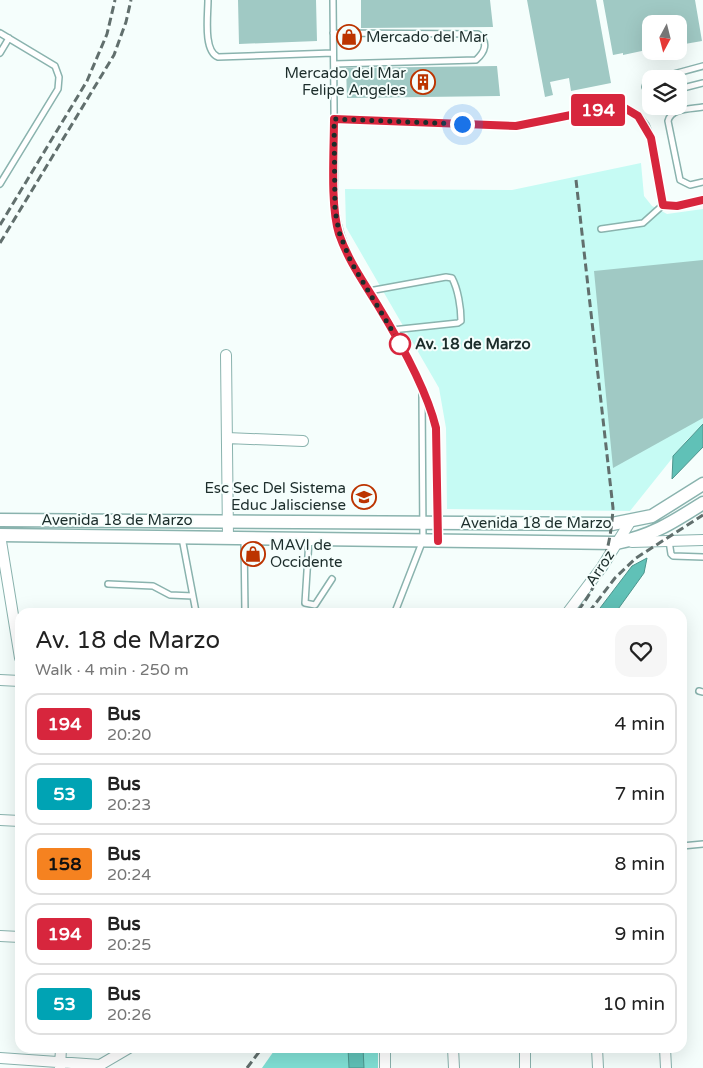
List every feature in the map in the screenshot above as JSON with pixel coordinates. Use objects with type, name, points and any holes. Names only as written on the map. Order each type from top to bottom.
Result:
[{"type":"street","points":[[226,355],[228,538]]},
{"type":"street","points":[[227,438],[303,441]]},
{"type":"street","name":"Avenida 18 de Marzo","points":[[0,520],[609,524],[630,522],[652,516],[703,484]]},
{"type":"street","name":"Avenida 18 de Marzo","points":[[0,535],[616,543],[642,538],[653,533],[703,503]]},
{"type":"street","name":"Arroz","points":[[571,608],[602,567],[630,522]]},
{"type":"street","points":[[0,535],[15,627]]},
{"type":"street","points":[[616,543],[703,540]]},
{"type":"street","points":[[0,680],[15,681]]},
{"type":"street","points":[[0,820],[15,821]]},
{"type":"street","points":[[0,936],[15,937]]},
{"type":"street","points":[[0,1058],[60,1065],[100,1065],[120,1053]]},
{"type":"street","points":[[385,1053],[386,1068]]},
{"type":"street","points":[[454,1053],[454,1068]]},
{"type":"street","points":[[525,1053],[525,1068]]},
{"type":"street","points":[[597,1053],[598,1068]]},
{"type":"street","points":[[665,1053],[666,1068]]},
{"type":"lane","points":[[208,0],[208,48],[214,56],[222,58],[334,52]]},
{"type":"lane","points":[[333,0],[335,210],[339,232],[351,262],[412,367],[432,414],[436,428],[438,541]]},
{"type":"lane","points":[[0,33],[55,66],[60,83],[0,184]]},
{"type":"lane","points":[[333,33],[478,34],[483,38],[485,45],[483,54],[476,60],[334,64]]},
{"type":"lane","points":[[0,53],[9,38]]},
{"type":"lane","points":[[687,70],[703,66]]},
{"type":"lane","points":[[687,87],[703,83]]},
{"type":"lane","points":[[334,119],[516,126],[606,108],[623,107],[638,116],[651,138],[663,205]]},
{"type":"lane","points":[[703,107],[674,112],[668,121],[680,180],[690,185],[703,182]]},
{"type":"lane","points":[[601,229],[643,223],[663,205],[677,206],[703,200]]},
{"type":"lane","points":[[369,291],[446,277],[452,278],[461,314],[461,320],[458,323],[392,330]]},
{"type":"lane","points":[[397,608],[423,540],[422,391]]},
{"type":"lane","points":[[182,538],[195,608]]},
{"type":"lane","points":[[244,538],[246,608]]},
{"type":"lane","points":[[309,539],[306,603],[315,605],[332,579]]},
{"type":"lane","points":[[669,541],[673,556],[703,557]]},
{"type":"lane","points":[[108,584],[153,586],[170,595],[193,596]]},
{"type":"lane","points":[[687,846],[703,844]]},
{"type":"shaded area","points":[[641,163],[644,196],[652,206],[667,214],[703,209],[703,424],[686,441],[630,511],[447,509],[446,428],[439,388],[346,227],[345,189],[512,190]]},
{"type":"shaded area","points":[[703,424],[703,447],[672,479],[673,456]]},
{"type":"shaded area","points":[[647,558],[644,573],[619,608],[600,608],[632,566]]},
{"type":"shaded area","points":[[272,1053],[378,1053],[378,1068],[262,1068]]},
{"type":"shaded area","points":[[348,1053],[363,1053],[364,1068],[349,1068]]},
{"type":"building","points":[[238,0],[316,0],[317,41],[239,44]]},
{"type":"building","points":[[361,0],[490,0],[493,27],[361,28]]},
{"type":"building","points":[[527,0],[596,0],[611,83],[571,91],[569,78],[550,82],[553,95],[545,97]]},
{"type":"building","points":[[603,0],[695,0],[702,41],[688,43],[688,15],[642,15],[642,51],[613,55]]},
{"type":"building","name":"Mercado del Mar Felipe Angeles","points":[[497,66],[500,96],[347,98],[346,68]]},
{"type":"building","points":[[703,260],[703,418],[613,468],[594,271]]},
{"type":"railway","points":[[0,225],[87,81],[107,34],[115,0]]},
{"type":"railway","points":[[0,243],[114,55],[126,22],[131,0]]},
{"type":"railway","points":[[576,180],[613,508],[610,536],[603,563],[592,588],[580,608]]},
{"type":"railway","points":[[592,608],[615,578],[636,558],[703,515]]},
{"type":"railway","points":[[247,1068],[258,1053]]},
{"type":"bus line","name":"194","points":[[438,541],[436,428],[412,367],[385,317],[351,262],[339,232],[335,210],[334,119],[516,126],[616,106],[623,107],[632,111],[646,125],[651,138],[663,205],[677,206],[703,200]]},
{"type":"place","name":"Mercado del Mar","points":[[349,37]]},
{"type":"place","name":"Mercado del Mar Felipe Angeles","points":[[423,82]]},
{"type":"place","name":"Av. 18 de Marzo","points":[[400,344]]},
{"type":"place","name":"Esc Sec Del Sistema Educ Jalisciense","points":[[364,497]]},
{"type":"place","name":"MAVI de Occidente","points":[[253,554]]},
{"type":"route","points":[[400,344],[351,262],[339,232],[335,210],[334,119],[462,124]]}]
